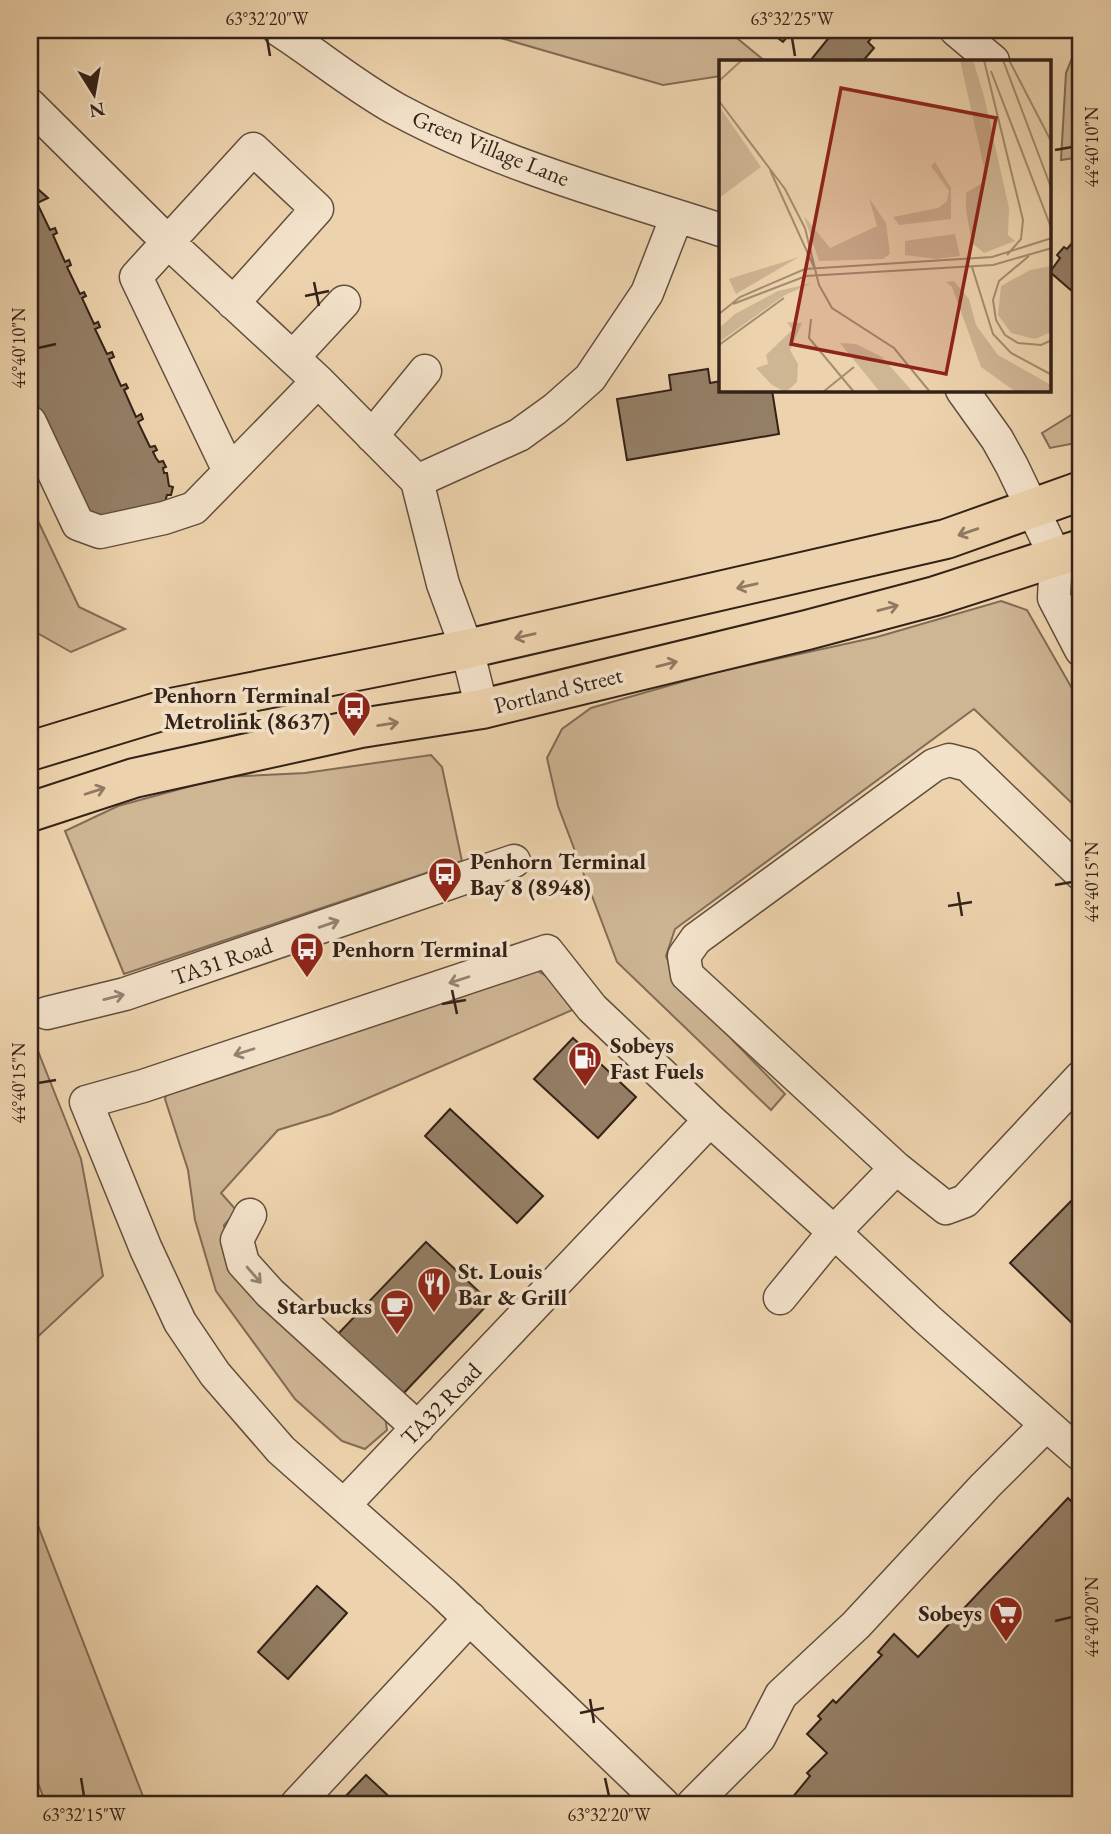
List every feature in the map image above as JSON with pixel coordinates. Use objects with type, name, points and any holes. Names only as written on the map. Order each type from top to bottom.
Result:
[{"type":"main road","name":"Portland Street","points":[[30,812],[134,778],[362,728],[482,709],[935,596],[1059,544],[1081,491]]},
{"type":"main road","name":"Portland Street","points":[[30,751],[171,708],[467,649],[946,539],[1059,544]]},
{"type":"street","name":"Green Village Lane","points":[[279,30],[397,110],[463,141],[719,229]]},
{"type":"street","points":[[956,30],[992,60]]},
{"type":"street","points":[[30,105],[169,243],[318,381],[417,481],[443,584],[467,649],[482,709]]},
{"type":"street","points":[[229,471],[136,277],[253,149],[317,209],[233,303]]},
{"type":"street","points":[[417,481],[519,435],[555,409],[590,378],[647,293],[677,216]]},
{"type":"street","points":[[293,357],[344,302]]},
{"type":"street","points":[[372,436],[425,371]]},
{"type":"street","points":[[30,422],[78,524],[100,531],[164,518],[194,508],[318,381]]},
{"type":"street","points":[[963,392],[997,439],[1059,544],[1054,598],[1081,650]]},
{"type":"street","points":[[1081,874],[968,765],[948,760],[934,765],[696,939],[684,956],[687,975],[896,1168],[946,1208],[965,1201],[1081,1077]]},
{"type":"street","name":"TA31 Road","points":[[47,1013],[125,994],[514,861]]},
{"type":"street","points":[[663,1804],[470,1618],[345,1504],[281,1450],[215,1374],[180,1322],[146,1249],[86,1102],[144,1086],[547,951],[592,1007],[710,1120],[926,1319],[1081,1455]]},
{"type":"street","name":"TA32 Road","points":[[345,1504],[710,1120]]},
{"type":"street","points":[[780,1298],[834,1232],[896,1168]]},
{"type":"street","points":[[250,1215],[237,1240],[243,1263],[270,1293],[418,1428]]},
{"type":"street","points":[[693,1804],[759,1738],[781,1695],[856,1625],[976,1495],[1046,1425]]},
{"type":"street","points":[[297,1804],[470,1618]]},
{"type":"shaded area","points":[[473,30],[727,30],[764,60],[719,60],[719,76],[663,85]]},
{"type":"shaded area","points":[[1081,36],[1081,157],[1061,160],[1066,73]]},
{"type":"shaded area","points":[[1081,409],[1081,442],[1050,448],[1042,433]]},
{"type":"shaded area","points":[[30,504],[79,607],[125,629],[71,652],[30,629]]},
{"type":"shaded area","points":[[1001,601],[1027,610],[1081,704],[1081,812],[974,709],[675,929],[666,956],[677,983],[785,1094],[771,1110],[617,962],[558,806],[547,758],[562,729],[591,708],[713,673],[877,637]]},
{"type":"shaded area","points":[[431,755],[442,767],[462,861],[124,974],[65,831],[118,806],[224,777],[305,773]]},
{"type":"shaded area","points":[[523,962],[546,976],[577,1008],[331,1114],[278,1130],[221,1193],[237,1211],[224,1225],[227,1262],[385,1416],[387,1430],[365,1449],[342,1441],[295,1399],[216,1291],[195,1220],[188,1170],[165,1099],[173,1074]]},
{"type":"shaded area","points":[[30,1031],[81,1159],[103,1276],[30,1344]]},
{"type":"shaded area","points":[[30,1505],[146,1804],[46,1804],[30,1762]]},
{"type":"building","points":[[767,30],[793,30],[783,42]]},
{"type":"building","points":[[835,30],[870,30],[875,34],[868,42],[874,48],[864,60],[811,60]]},
{"type":"building","points":[[30,182],[48,198],[37,203],[50,230],[55,228],[57,233],[53,235],[65,262],[69,260],[71,265],[67,267],[80,294],[84,292],[86,296],[82,298],[94,324],[98,322],[100,327],[95,329],[107,354],[112,352],[114,357],[109,359],[121,386],[126,384],[128,388],[124,390],[136,417],[141,414],[143,419],[138,422],[150,447],[155,446],[157,450],[153,452],[156,458],[159,462],[163,461],[166,467],[163,468],[164,473],[167,473],[169,486],[173,487],[171,495],[167,495],[163,509],[93,517],[79,501],[30,394]]},
{"type":"building","points":[[1081,236],[1080,298],[1052,274],[1060,258],[1057,255],[1064,247],[1067,249]]},
{"type":"building","points":[[708,369],[710,383],[719,381],[719,392],[772,392],[779,434],[627,460],[617,399],[671,390],[669,375]]},
{"type":"building","name":"Sobeys Fast Fuels","points":[[573,1038],[636,1097],[598,1138],[534,1079]]},
{"type":"building","points":[[450,1109],[543,1196],[517,1223],[425,1136]]},
{"type":"building","points":[[1081,1191],[1081,1332],[1010,1263]]},
{"type":"building","points":[[426,1242],[490,1302],[401,1396],[337,1335]]},
{"type":"building","name":"Sobeys","points":[[1068,1498],[1081,1511],[1081,1804],[787,1804],[810,1776],[807,1773],[827,1753],[807,1734],[821,1719],[818,1716],[833,1700],[836,1703],[882,1655],[878,1652],[894,1634],[918,1657]]},
{"type":"building","points":[[317,1586],[347,1613],[288,1679],[258,1652]]},
{"type":"building","points":[[366,1775],[397,1804],[338,1804]]},
{"type":"place","name":"Penhorn Terminal Metrolink (8637)","points":[[354,738]]},
{"type":"place","name":"Penhorn Terminal Bay 8 (8948)","points":[[445,904]]},
{"type":"place","name":"Penhorn Terminal","points":[[307,979]]},
{"type":"place","name":"Sobeys Fast Fuels","points":[[585,1088]]},
{"type":"place","name":"St. Louis Bar & Grill","points":[[434,1314]]},
{"type":"place","name":"Starbucks","points":[[397,1336]]},
{"type":"place","name":"Sobeys","points":[[1006,1643]]}]
